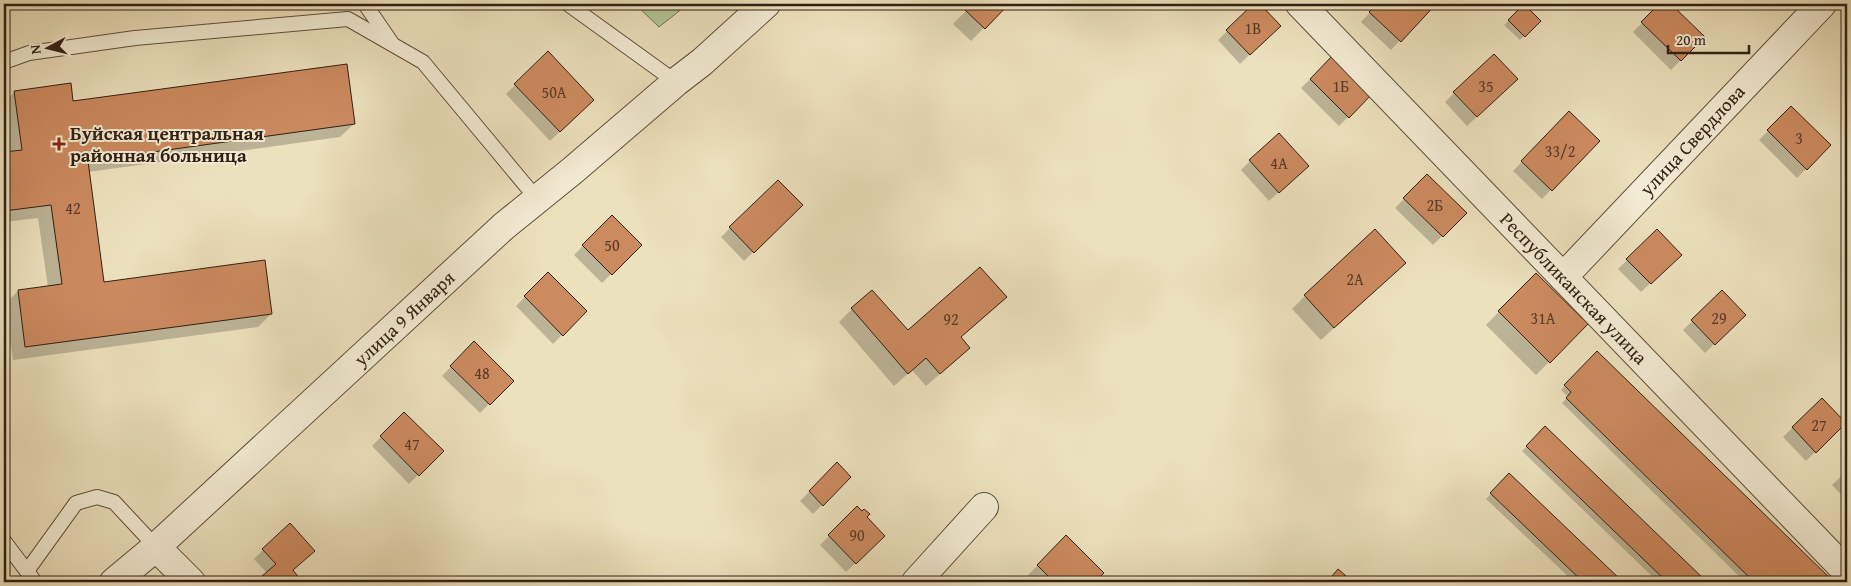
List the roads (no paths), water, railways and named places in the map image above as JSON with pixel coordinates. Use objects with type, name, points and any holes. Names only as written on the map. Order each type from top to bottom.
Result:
[{"type":"street","name":"улица 9 Января","points":[[114,582],[156,547],[504,226],[702,62],[766,4]]},
{"type":"street","name":"Республиканская улица","points":[[1300,4],[1847,572]]},
{"type":"street","name":"улица Свердлова","points":[[1563,277],[1822,4]]},
{"type":"street","points":[[916,582],[984,507]]},
{"type":"street","points":[[156,547],[191,582]]},
{"type":"lane","points":[[365,4],[392,44]]},
{"type":"lane","points":[[568,4],[676,82]]},
{"type":"lane","points":[[4,62],[29,53],[135,38],[348,18],[423,62],[537,199]]},
{"type":"lane","points":[[27,571],[76,503],[96,497],[114,502],[156,547]]},
{"type":"lane","points":[[4,541],[35,582]]},
{"type":"place","name":"Буйская центральная районная больница","points":[[59,144]]}]
